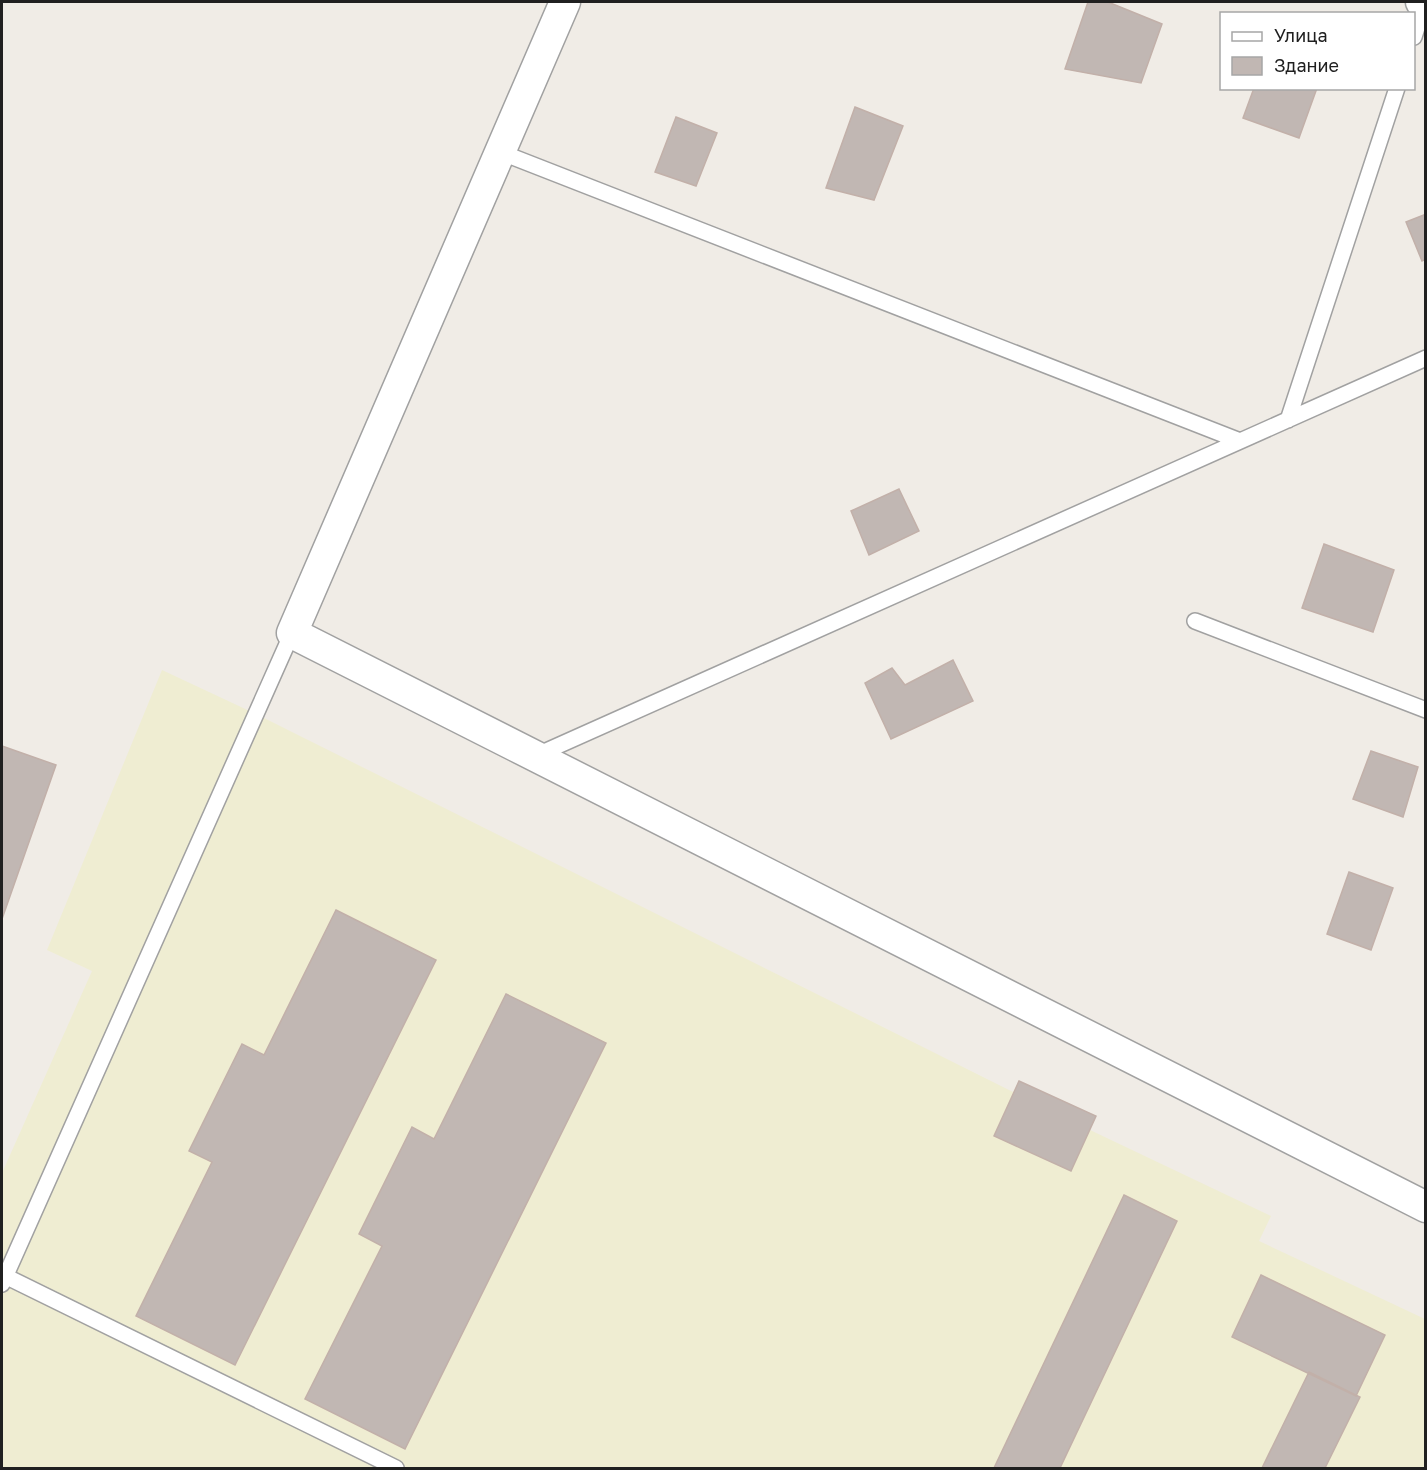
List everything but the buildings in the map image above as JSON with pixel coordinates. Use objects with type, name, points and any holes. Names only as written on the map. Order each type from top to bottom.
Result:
[{"type":"street","points":[[565,2],[292,633],[1425,1207]]},
{"type":"lane","points":[[1415,31],[1424,2]]},
{"type":"lane","points":[[1288,420],[1396,90]]},
{"type":"lane","points":[[500,152],[1240,441]]},
{"type":"lane","points":[[535,756],[1425,358]]},
{"type":"lane","points":[[1195,621],[1425,710]]},
{"type":"lane","points":[[292,633],[3,1280],[396,1468]]},
{"type":"shaded area","points":[[162,670],[256,714],[1013,1092],[1019,1081],[1096,1116],[1090,1130],[1271,1216],[1259,1241],[1425,1319],[1425,1468],[2,1468],[2,1173],[92,971],[47,950]]}]
